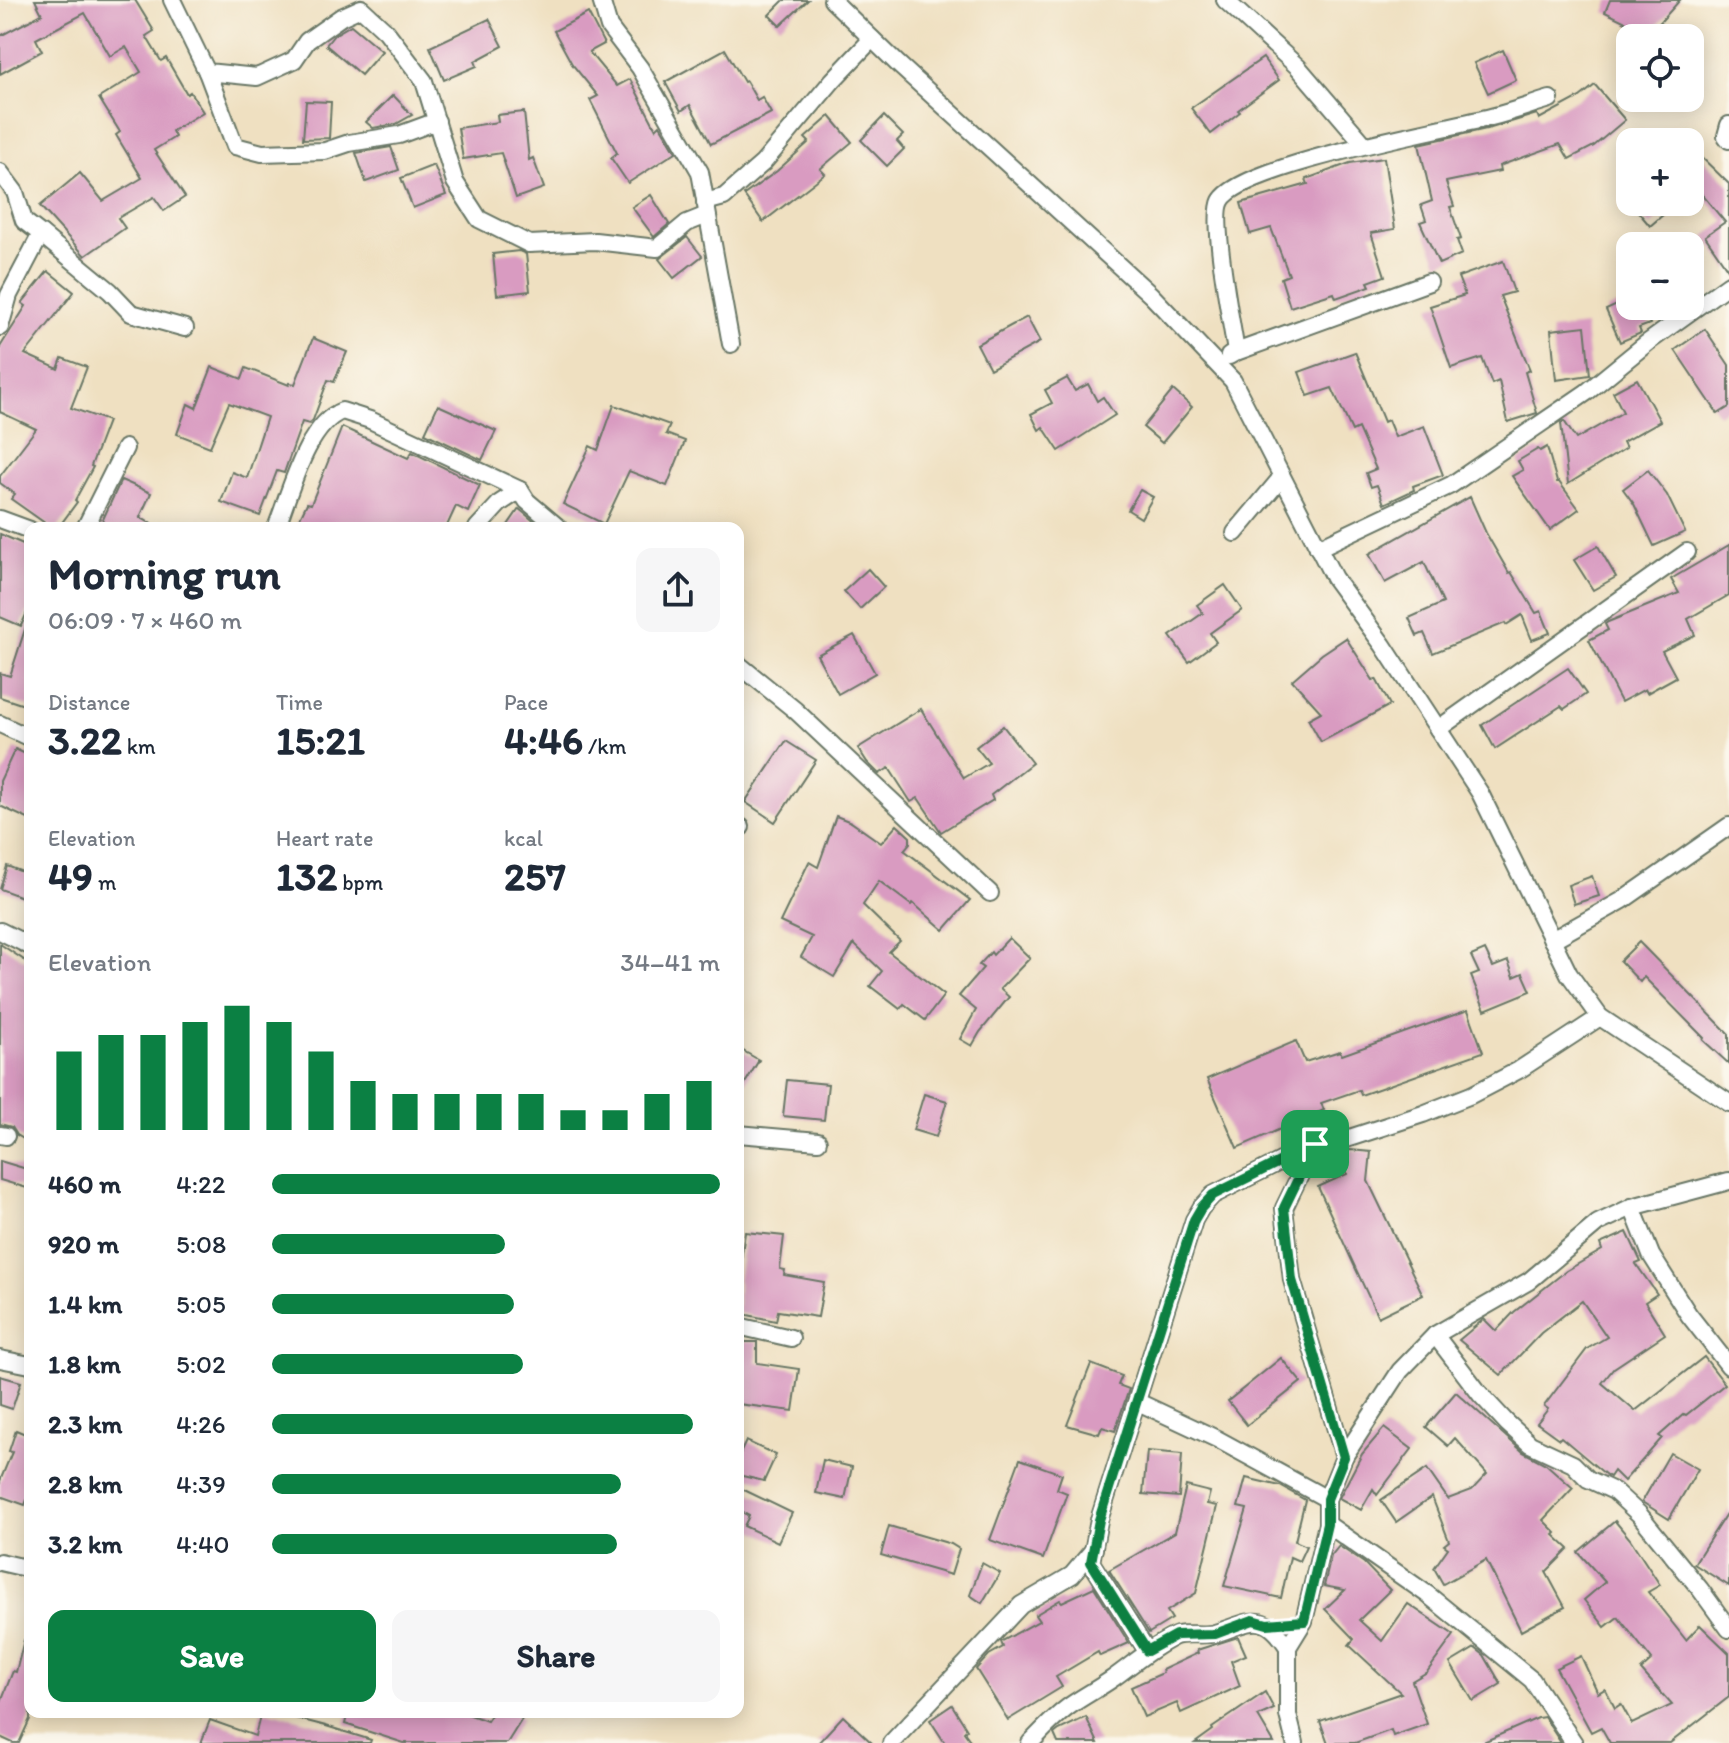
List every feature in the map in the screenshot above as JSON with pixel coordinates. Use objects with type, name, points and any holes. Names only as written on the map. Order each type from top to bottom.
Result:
[{"type":"street","points":[[172,0],[207,72],[235,146],[262,153],[325,151],[349,143],[399,135],[437,121]]},
{"type":"street","points":[[601,0],[609,27],[640,68],[700,172],[731,344]]},
{"type":"street","points":[[832,0],[1151,295],[1233,381],[1334,578],[1383,645],[1480,793],[1569,974],[1600,1017],[1729,1103]]},
{"type":"street","points":[[1225,0],[1298,67],[1364,144]]},
{"type":"street","points":[[207,72],[257,77],[294,60],[307,41],[341,17],[361,8],[386,31],[424,81],[455,182],[479,219],[529,244],[595,241],[657,248],[763,163],[872,39]]},
{"type":"street","points":[[1236,352],[1219,243],[1220,203],[1230,190],[1279,170],[1364,144],[1492,117],[1550,99]]},
{"type":"street","points":[[1729,125],[1726,136],[1729,140]]},
{"type":"street","points":[[0,172],[15,192],[24,221],[110,291],[131,313],[185,328]]},
{"type":"street","points":[[0,327],[9,295],[41,234]]},
{"type":"street","points":[[1218,364],[1236,352],[1429,282]]},
{"type":"street","points":[[1318,548],[1451,485],[1587,392],[1647,343],[1729,284]]},
{"type":"street","points":[[278,522],[311,438],[334,414],[342,411],[370,420],[520,490],[527,501],[552,522]]},
{"type":"street","points":[[88,522],[125,448]]},
{"type":"street","points":[[1235,533],[1281,478]]},
{"type":"street","points":[[483,522],[500,503],[520,490]]},
{"type":"street","points":[[0,519],[24,528]]},
{"type":"street","points":[[1438,729],[1687,552]]},
{"type":"street","points":[[744,669],[795,710],[990,893]]},
{"type":"street","points":[[0,724],[24,735]]},
{"type":"street","points":[[1552,940],[1623,900],[1729,826]]},
{"type":"street","points":[[0,931],[24,943]]},
{"type":"street","points":[[1147,1651],[1091,1562],[1099,1520],[1194,1220],[1201,1208],[1213,1195],[1315,1144],[1340,1141],[1471,1095],[1519,1070],[1600,1017]]},
{"type":"street","points":[[744,1135],[818,1141]]},
{"type":"street","points":[[1315,1144],[1284,1208],[1292,1280],[1344,1457]]},
{"type":"street","points":[[1295,1743],[1288,1715],[1288,1647],[1304,1621],[1327,1524],[1327,1499],[1344,1457],[1400,1371],[1435,1335],[1529,1281],[1598,1223],[1632,1207],[1729,1181]]},
{"type":"street","points":[[1632,1207],[1651,1255],[1689,1315],[1729,1366]]},
{"type":"street","points":[[744,1327],[791,1338]]},
{"type":"street","points":[[1435,1335],[1480,1394],[1530,1444],[1573,1464],[1588,1479],[1614,1491],[1639,1514],[1729,1629]]},
{"type":"street","points":[[0,1359],[24,1364]]},
{"type":"street","points":[[1138,1402],[1217,1439],[1327,1499]]},
{"type":"street","points":[[1327,1524],[1427,1594],[1532,1680],[1574,1743]]},
{"type":"street","points":[[891,1743],[1021,1605],[1072,1575],[1095,1549]]},
{"type":"street","points":[[0,1562],[24,1568]]},
{"type":"street","points":[[1030,1743],[1070,1705],[1113,1679],[1147,1651],[1176,1635],[1215,1634],[1253,1620],[1267,1624],[1304,1621]]},
{"type":"street","points":[[1267,1624],[1288,1647]]},
{"type":"building","points":[[35,0],[135,0],[154,31],[146,36],[161,61],[166,58],[187,94],[190,92],[203,112],[172,131],[175,137],[154,150],[185,197],[164,211],[154,197],[118,218],[125,228],[85,256],[40,206],[80,173],[103,201],[142,178],[116,135],[120,132],[99,98],[141,72],[126,47],[110,56],[85,13],[36,39],[42,51],[0,74],[0,36],[42,14]]},
{"type":"building","points":[[784,0],[808,0],[780,26],[769,15]]},
{"type":"building","points":[[1610,0],[1680,0],[1659,24],[1629,24],[1605,12]]},
{"type":"building","points":[[588,13],[604,44],[589,52],[617,86],[630,79],[656,129],[660,125],[676,152],[628,183],[611,158],[617,153],[590,100],[598,96],[572,64],[554,31]]},
{"type":"building","points":[[489,19],[503,46],[475,61],[477,66],[444,80],[430,47]]},
{"type":"building","points":[[351,25],[382,51],[361,75],[326,45],[334,35]]},
{"type":"building","points":[[725,49],[744,82],[757,100],[762,97],[771,113],[711,144],[690,105],[681,111],[665,82]]},
{"type":"building","points":[[1503,50],[1516,80],[1488,93],[1474,63]]},
{"type":"building","points":[[1263,58],[1279,80],[1211,134],[1191,108]]},
{"type":"building","points":[[1595,85],[1625,120],[1594,146],[1569,159],[1560,144],[1499,166],[1500,171],[1446,182],[1454,206],[1450,207],[1461,239],[1457,240],[1462,254],[1439,264],[1420,222],[1426,220],[1421,205],[1432,201],[1419,144],[1537,114],[1539,119],[1580,97]]},
{"type":"building","points":[[393,95],[412,115],[396,124],[373,128],[366,122]]},
{"type":"building","points":[[306,101],[331,102],[329,138],[303,139]]},
{"type":"building","points":[[524,112],[529,160],[533,158],[544,188],[516,198],[501,153],[463,159],[458,128],[498,122],[497,115]]},
{"type":"building","points":[[830,116],[852,142],[820,169],[825,174],[763,222],[744,195],[809,142],[805,138]]},
{"type":"building","points":[[884,116],[903,135],[897,141],[904,149],[887,166],[861,140]]},
{"type":"building","points":[[391,147],[399,170],[366,182],[356,153]]},
{"type":"building","points":[[1384,158],[1395,229],[1371,233],[1385,276],[1368,282],[1370,286],[1336,298],[1334,293],[1290,307],[1281,278],[1289,275],[1271,228],[1250,234],[1241,203],[1308,184],[1306,179],[1350,163]]},
{"type":"building","points":[[1704,160],[1729,184],[1729,271],[1705,236],[1725,222],[1704,197]]},
{"type":"building","points":[[434,165],[446,195],[413,208],[401,178]]},
{"type":"building","points":[[651,195],[669,224],[654,237],[632,207]]},
{"type":"building","points":[[1642,216],[1662,216],[1650,226]]},
{"type":"building","points":[[687,237],[702,256],[674,278],[659,259]]},
{"type":"building","points":[[519,251],[526,254],[530,291],[497,295],[493,254]]},
{"type":"building","points":[[1503,261],[1514,292],[1500,296],[1530,370],[1525,372],[1537,413],[1508,422],[1499,381],[1492,384],[1482,358],[1451,368],[1430,306],[1465,295],[1458,277]]},
{"type":"building","points":[[48,271],[74,292],[25,354],[58,369],[62,358],[87,367],[71,408],[108,421],[93,467],[75,500],[77,502],[62,522],[44,522],[11,499],[15,494],[0,483],[0,476],[36,429],[0,412],[0,347],[26,306],[22,303]]},
{"type":"building","points":[[1616,305],[1616,320],[1648,320],[1650,324],[1639,328],[1641,333],[1620,342],[1606,310]]},
{"type":"building","points":[[1027,317],[1040,342],[990,369],[977,344]]},
{"type":"building","points":[[1585,326],[1590,375],[1556,380],[1551,330]]},
{"type":"building","points":[[1705,329],[1729,365],[1729,407],[1718,414],[1675,350]]},
{"type":"building","points":[[313,338],[347,352],[334,382],[328,380],[313,420],[309,424],[302,422],[284,473],[277,471],[260,516],[221,502],[232,472],[247,478],[267,417],[229,403],[210,447],[177,434],[188,404],[196,408],[212,367],[242,379],[246,368],[289,385],[295,384]]},
{"type":"building","points":[[1355,352],[1384,422],[1388,420],[1395,437],[1424,426],[1443,475],[1413,486],[1414,490],[1384,504],[1377,485],[1371,487],[1366,473],[1376,469],[1358,428],[1352,431],[1332,388],[1308,396],[1299,372]]},
{"type":"building","points":[[1067,378],[1075,391],[1088,384],[1097,401],[1103,397],[1115,415],[1059,451],[1043,427],[1039,430],[1031,414],[1052,403],[1045,390]]},
{"type":"building","points":[[1637,379],[1660,421],[1623,442],[1626,448],[1568,484],[1561,423],[1564,421],[1576,439],[1623,412],[1613,392]]},
{"type":"building","points":[[1173,390],[1192,407],[1162,443],[1143,427]]},
{"type":"building","points":[[438,405],[496,431],[482,460],[425,433]]},
{"type":"building","points":[[614,405],[670,425],[666,434],[685,441],[667,486],[629,471],[605,522],[563,504],[590,446],[598,450]]},
{"type":"building","points":[[342,427],[408,458],[412,452],[480,485],[468,512],[456,506],[449,522],[298,522],[307,503],[311,504]]},
{"type":"building","points":[[1547,447],[1557,482],[1579,509],[1550,530],[1512,476],[1523,470],[1518,461]]},
{"type":"building","points":[[1648,470],[1667,495],[1685,532],[1654,546],[1634,504],[1623,489]]},
{"type":"building","points":[[121,480],[151,493],[140,517],[148,522],[102,522]]},
{"type":"building","points":[[1140,490],[1153,497],[1141,518],[1128,510]]},
{"type":"building","points":[[1470,497],[1509,573],[1536,613],[1541,611],[1550,633],[1532,640],[1522,615],[1506,625],[1433,653],[1424,633],[1417,636],[1409,618],[1443,603],[1424,562],[1385,583],[1369,554]]},
{"type":"building","points":[[519,509],[535,522],[510,522]]},
{"type":"building","points":[[0,534],[24,544],[24,619],[21,626],[0,617]]},
{"type":"building","points":[[1729,545],[1729,595],[1688,619],[1695,635],[1662,651],[1676,677],[1647,693],[1645,689],[1621,702],[1589,640],[1608,630],[1605,624],[1608,622],[1679,593],[1671,579]]},
{"type":"building","points":[[1598,546],[1616,577],[1593,590],[1574,560]]},
{"type":"building","points":[[868,569],[884,587],[860,609],[844,591]]},
{"type":"building","points":[[1225,585],[1242,610],[1210,633],[1216,642],[1189,662],[1170,636],[1203,613],[1197,605]]},
{"type":"building","points":[[24,632],[24,705],[0,697],[0,673],[10,676]]},
{"type":"building","points":[[854,635],[875,673],[838,694],[817,655]]},
{"type":"building","points":[[1346,638],[1373,680],[1376,679],[1390,705],[1321,742],[1308,719],[1321,712],[1292,680]]},
{"type":"building","points":[[1568,668],[1586,694],[1564,709],[1561,706],[1495,749],[1482,725]]},
{"type":"building","points":[[921,709],[964,778],[989,763],[976,747],[1003,726],[1032,763],[991,795],[993,800],[941,832],[918,798],[911,802],[889,768],[879,774],[858,748]]},
{"type":"building","points":[[786,741],[816,760],[775,822],[745,802]]},
{"type":"building","points":[[15,749],[24,753],[24,817],[0,806],[0,781]]},
{"type":"building","points":[[836,816],[851,822],[881,843],[897,825],[910,837],[910,843],[904,850],[970,900],[944,930],[913,903],[911,905],[879,881],[863,905],[900,941],[889,952],[944,995],[925,1020],[904,1004],[900,1009],[870,986],[882,971],[854,944],[834,977],[801,957],[812,937],[780,922],[809,862],[818,867]]},
{"type":"building","points":[[7,866],[24,873],[24,898],[0,889]]},
{"type":"building","points":[[1592,876],[1599,896],[1574,904],[1568,885]]},
{"type":"building","points":[[1009,938],[1030,958],[1000,989],[1009,997],[972,1046],[960,1039],[976,1010],[959,996],[983,968],[979,965]]},
{"type":"building","points":[[1639,942],[1729,1034],[1729,1064],[1644,977],[1640,982],[1620,961]]},
{"type":"building","points":[[0,944],[24,960],[24,1139],[12,1127],[0,1124]]},
{"type":"building","points":[[1485,950],[1493,967],[1508,961],[1514,977],[1523,973],[1531,991],[1485,1010],[1471,976],[1479,973],[1471,956]]},
{"type":"building","points":[[1468,1010],[1483,1052],[1361,1095],[1359,1090],[1321,1103],[1324,1110],[1237,1148],[1207,1079],[1296,1041],[1305,1062],[1340,1051],[1342,1055]]},
{"type":"building","points":[[744,1051],[759,1060],[744,1085]]},
{"type":"building","points":[[787,1080],[828,1084],[824,1120],[783,1116]]},
{"type":"building","points":[[924,1094],[947,1101],[936,1137],[913,1130]]},
{"type":"building","points":[[1350,1150],[1371,1152],[1368,1181],[1423,1295],[1378,1317],[1318,1187],[1347,1174],[1340,1153]]},
{"type":"building","points":[[0,1161],[24,1168],[24,1187],[0,1180]]},
{"type":"building","points":[[745,1232],[784,1236],[780,1269],[785,1270],[784,1275],[824,1282],[818,1317],[778,1311],[776,1321],[744,1314]]},
{"type":"building","points":[[1627,1232],[1641,1262],[1636,1264],[1657,1294],[1645,1302],[1665,1334],[1614,1368],[1602,1383],[1635,1411],[1704,1357],[1725,1384],[1659,1436],[1662,1438],[1624,1481],[1614,1471],[1610,1477],[1606,1475],[1561,1437],[1559,1439],[1537,1423],[1548,1409],[1544,1406],[1587,1349],[1607,1337],[1582,1301],[1541,1333],[1501,1375],[1459,1340],[1484,1319],[1496,1331],[1514,1312],[1566,1271],[1602,1250],[1600,1244]]},
{"type":"building","points":[[744,1342],[757,1342],[757,1363],[799,1369],[793,1411],[744,1405]]},
{"type":"building","points":[[1281,1358],[1301,1382],[1247,1425],[1228,1401]]},
{"type":"building","points":[[1091,1364],[1122,1376],[1118,1385],[1129,1389],[1115,1431],[1102,1427],[1099,1434],[1067,1425]]},
{"type":"building","points":[[0,1376],[21,1382],[12,1409],[0,1405]]},
{"type":"building","points":[[1456,1392],[1523,1452],[1546,1464],[1573,1488],[1543,1520],[1569,1549],[1546,1572],[1565,1607],[1521,1631],[1486,1560],[1443,1584],[1434,1568],[1448,1548],[1444,1545],[1449,1541],[1432,1497],[1396,1522],[1381,1500],[1427,1469],[1448,1499],[1472,1490],[1487,1474],[1455,1438],[1448,1446],[1426,1427]]},
{"type":"building","points":[[1384,1428],[1412,1449],[1377,1495],[1373,1489],[1361,1510],[1339,1498],[1362,1454]]},
{"type":"building","points":[[16,1430],[24,1433],[24,1505],[0,1496],[0,1481],[12,1452],[9,1451]]},
{"type":"building","points":[[746,1441],[776,1455],[764,1481],[744,1476]]},
{"type":"building","points":[[1147,1451],[1182,1454],[1179,1497],[1143,1494]]},
{"type":"building","points":[[1670,1453],[1698,1469],[1669,1519],[1642,1502]]},
{"type":"building","points":[[1020,1459],[1062,1474],[1057,1489],[1067,1493],[1043,1559],[990,1540]]},
{"type":"building","points":[[823,1460],[852,1467],[845,1499],[816,1493]]},
{"type":"building","points":[[1246,1478],[1280,1486],[1305,1500],[1295,1541],[1306,1546],[1299,1561],[1290,1557],[1281,1598],[1224,1586],[1247,1509],[1238,1507]]},
{"type":"building","points":[[1186,1486],[1210,1492],[1207,1504],[1217,1506],[1196,1593],[1167,1611],[1172,1619],[1149,1633],[1109,1570],[1175,1532]]},
{"type":"building","points":[[744,1490],[792,1513],[778,1542],[744,1526],[749,1516],[744,1513]]},
{"type":"building","points":[[1729,1509],[1729,1586],[1694,1564]]},
{"type":"building","points":[[1615,1521],[1660,1585],[1648,1592],[1686,1640],[1700,1625],[1729,1653],[1729,1697],[1670,1743],[1610,1743],[1601,1727],[1591,1732],[1556,1668],[1581,1656],[1598,1693],[1605,1689],[1615,1708],[1621,1704],[1632,1724],[1672,1705],[1641,1670],[1652,1660],[1618,1617],[1605,1627],[1584,1600],[1605,1582],[1578,1552]]},
{"type":"building","points":[[889,1526],[959,1549],[951,1575],[881,1555]]},
{"type":"building","points":[[1339,1546],[1364,1563],[1390,1590],[1359,1620],[1382,1641],[1408,1604],[1454,1635],[1427,1672],[1412,1681],[1427,1724],[1393,1736],[1391,1730],[1355,1743],[1328,1743],[1320,1721],[1401,1693],[1349,1645],[1354,1639],[1325,1609],[1345,1590],[1324,1586],[1331,1556]]},
{"type":"building","points":[[982,1563],[1000,1573],[982,1603],[970,1595]]},
{"type":"building","points":[[1094,1587],[1129,1643],[1100,1656],[1098,1652],[1056,1677],[1062,1687],[1008,1720],[976,1669],[989,1655],[1003,1647],[1001,1642],[1039,1621],[1035,1615],[1060,1600],[1062,1602]]},
{"type":"building","points":[[1238,1637],[1246,1655],[1231,1661],[1240,1686],[1181,1713],[1177,1703],[1144,1717],[1131,1687],[1163,1673],[1162,1670],[1198,1653],[1197,1650]]},
{"type":"building","points":[[24,1640],[24,1718],[30,1719],[19,1743],[13,1743],[0,1737],[0,1704],[13,1671],[16,1672]]},
{"type":"building","points":[[1475,1648],[1484,1655],[1501,1684],[1473,1701],[1450,1663]]},
{"type":"building","points":[[1265,1692],[1274,1709],[1258,1716],[1274,1743],[1195,1743],[1212,1728]]},
{"type":"building","points":[[952,1705],[972,1743],[945,1743],[930,1720]]},
{"type":"building","points":[[843,1716],[872,1743],[818,1743]]},
{"type":"building","points":[[1086,1717],[1098,1743],[1058,1743],[1054,1734]]},
{"type":"building","points":[[1544,1717],[1561,1743],[1481,1743],[1538,1718]]},
{"type":"building","points":[[260,1718],[295,1718],[371,1740],[370,1743],[201,1743],[210,1720],[255,1736]]},
{"type":"building","points":[[346,1718],[522,1719],[507,1743],[404,1743],[345,1724]]},
{"type":"route","points":[[1315,1144],[1284,1208],[1292,1280],[1344,1457],[1327,1499],[1327,1524],[1304,1621],[1267,1624],[1253,1620],[1215,1634],[1176,1635],[1147,1651],[1091,1562],[1099,1520],[1194,1220],[1213,1195],[1315,1144]]}]
